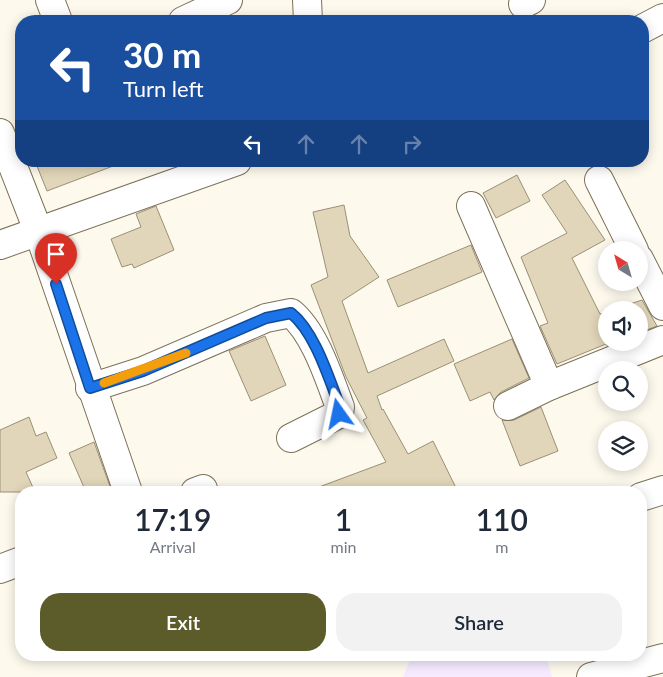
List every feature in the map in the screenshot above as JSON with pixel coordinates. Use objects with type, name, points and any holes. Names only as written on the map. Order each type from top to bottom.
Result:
[{"type":"street","points":[[50,0],[56,15]]},
{"type":"street","points":[[196,15],[228,0]]},
{"type":"street","points":[[307,0],[308,15]]},
{"type":"street","points":[[661,0],[663,4]]},
{"type":"street","points":[[649,25],[663,18]]},
{"type":"street","points":[[0,134],[39,233],[90,388],[126,486]]},
{"type":"street","points":[[0,245],[39,233],[220,167]]},
{"type":"street","points":[[599,180],[630,241]]},
{"type":"street","points":[[471,206],[549,386]]},
{"type":"street","points":[[648,276],[663,306]]},
{"type":"street","points":[[90,388],[143,371],[266,318],[291,313],[300,320],[322,362],[340,407],[339,414],[291,438]]},
{"type":"street","points":[[508,406],[549,386],[663,340]]},
{"type":"street","points":[[647,495],[663,490]]},
{"type":"street","points":[[0,569],[15,563]]},
{"type":"street","points":[[591,677],[663,658]]},
{"type":"shaded area","points":[[410,661],[548,661],[552,677],[403,677]]},
{"type":"building","points":[[37,167],[110,167],[47,191]]},
{"type":"building","points":[[517,175],[530,201],[496,218],[483,193]]},
{"type":"building","points":[[565,180],[605,240],[598,241],[598,244],[572,258],[598,310],[598,347],[557,364],[540,326],[548,323],[521,257],[567,233],[542,195]]},
{"type":"building","points":[[344,205],[350,236],[379,277],[342,301],[368,373],[444,339],[454,361],[377,396],[382,410],[408,454],[433,441],[455,486],[322,486],[386,462],[363,420],[367,418],[346,377],[311,285],[328,277],[313,212]]},
{"type":"building","points":[[156,206],[174,250],[134,268],[132,264],[122,267],[111,239],[141,227],[136,214]]},
{"type":"building","points":[[471,245],[482,272],[398,307],[387,280]]},
{"type":"building","points":[[648,310],[657,326],[648,330]]},
{"type":"building","points":[[265,336],[286,385],[251,401],[229,351]]},
{"type":"building","points":[[512,339],[529,378],[501,392],[494,400],[490,392],[470,401],[454,364]]},
{"type":"building","points":[[541,407],[558,451],[520,466],[502,420],[514,420]]},
{"type":"building","points":[[29,417],[36,436],[46,432],[57,458],[26,472],[32,486],[15,486],[15,492],[0,492],[0,430]]},
{"type":"building","points":[[94,442],[110,486],[83,486],[69,453]]},
{"type":"slow traffic","points":[[104,383],[143,371],[186,353]]},
{"type":"route","points":[[56,284],[90,388],[143,371],[266,318],[291,313],[300,320],[322,362],[340,407],[339,414]]}]
